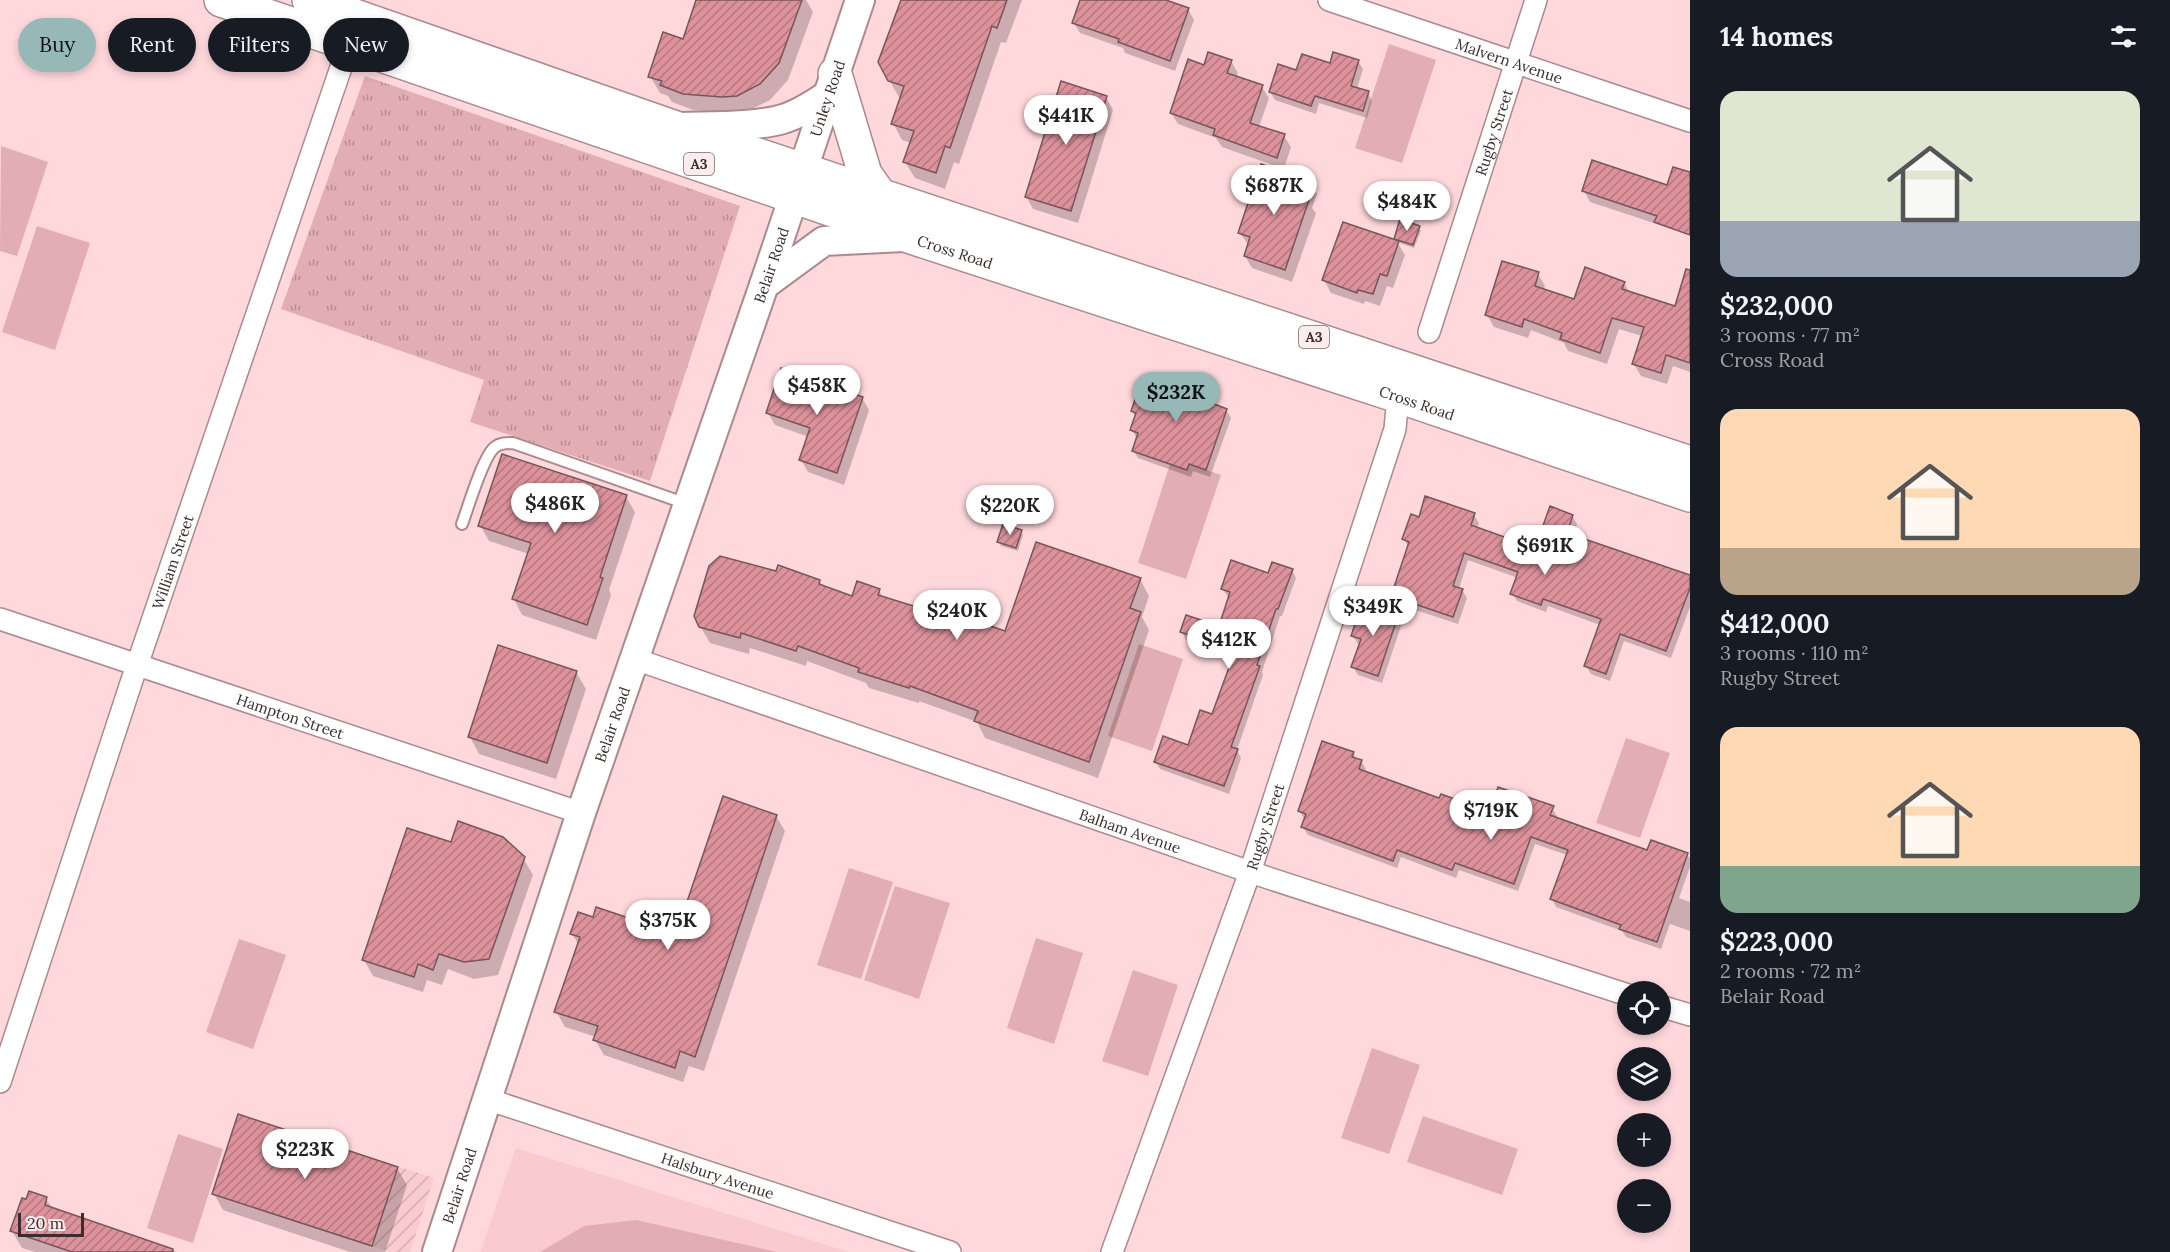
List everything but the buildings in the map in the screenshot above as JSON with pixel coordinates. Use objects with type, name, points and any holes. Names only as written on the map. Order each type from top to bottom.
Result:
[{"type":"highway","name":"Cross Road","points":[[222,0],[323,35]]},
{"type":"highway","name":"Cross Road","points":[[309,0],[676,128],[799,183],[911,237],[1398,396],[1690,495]]},
{"type":"highway","name":"Cross Road","points":[[409,63],[799,183],[879,194],[1690,463]]},
{"type":"highway","points":[[832,84],[865,174],[879,194]]},
{"type":"main road","name":"Unley Road","points":[[799,183],[860,0]]},
{"type":"main road","points":[[676,128],[781,120],[801,111],[832,84]]},
{"type":"main road","name":"Belair Road","points":[[437,1252],[581,813],[799,183]]},
{"type":"main road","points":[[764,285],[824,242],[911,237]]},
{"type":"street","name":"Malvern Avenue","points":[[1329,0],[1690,121]]},
{"type":"street","name":"Rugby Street","points":[[1430,332],[1536,0]]},
{"type":"street","name":"William Street","points":[[0,1082],[137,665],[339,72]]},
{"type":"street","name":"Rugby Street","points":[[1112,1252],[1250,872],[1395,429],[1398,396]]},
{"type":"street","name":"Hampton Street","points":[[0,619],[581,813]]},
{"type":"street","name":"Balham Avenue","points":[[634,659],[1250,872],[1617,991]]},
{"type":"street","points":[[1671,1010],[1690,1016]]},
{"type":"street","name":"Halsbury Avenue","points":[[487,1099],[950,1252]]},
{"type":"lane","points":[[462,524],[488,456],[496,446],[505,442],[688,504]]},
{"type":"shaded area","points":[[238,1114],[434,1178],[410,1252],[390,1252],[212,1194]]},
{"type":"shaded area","points":[[516,1148],[849,1252],[480,1252]]},
{"type":"green space","points":[[1389,44],[1436,60],[1402,163],[1355,148]]},
{"type":"green space","points":[[365,76],[740,206],[650,481],[470,422],[484,380],[281,309]]},
{"type":"green space","points":[[1,146],[48,162],[17,256],[0,251]]},
{"type":"green space","points":[[37,226],[90,243],[55,350],[2,332]]},
{"type":"green space","points":[[1170,464],[1186,470],[1189,464],[1221,475],[1186,579],[1138,563]]},
{"type":"green space","points":[[1139,644],[1183,659],[1152,751],[1108,736]]},
{"type":"green space","points":[[1626,738],[1670,753],[1640,838],[1596,823]]},
{"type":"green space","points":[[849,868],[893,882],[861,979],[817,965]]},
{"type":"green space","points":[[895,886],[950,903],[919,999],[864,980]]},
{"type":"green space","points":[[1036,938],[1083,953],[1054,1044],[1007,1028]]},
{"type":"green space","points":[[239,939],[286,955],[253,1049],[206,1032]]},
{"type":"green space","points":[[1133,970],[1178,985],[1148,1076],[1102,1061]]},
{"type":"green space","points":[[1372,1048],[1420,1065],[1389,1154],[1341,1138]]},
{"type":"green space","points":[[1423,1116],[1518,1149],[1502,1195],[1407,1162]]},
{"type":"green space","points":[[178,1134],[223,1149],[193,1243],[147,1228]]},
{"type":"green space","points":[[636,1220],[777,1252],[540,1252],[584,1226]]}]
